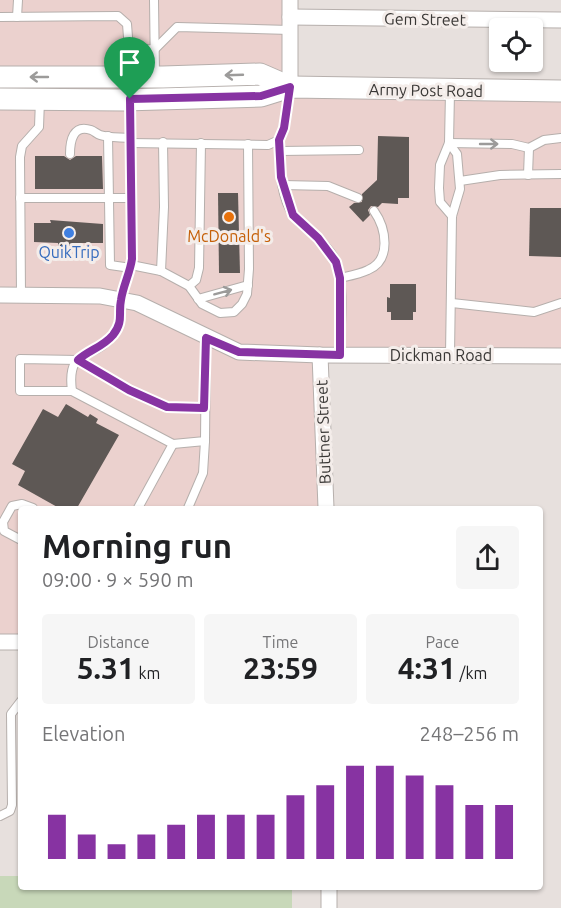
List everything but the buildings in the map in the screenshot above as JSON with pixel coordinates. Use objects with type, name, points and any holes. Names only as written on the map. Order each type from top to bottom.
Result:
[{"type":"main road","name":"Army Post Road","points":[[0,76],[155,77],[260,74],[290,87]]},
{"type":"main road","name":"Army Post Road","points":[[0,99],[261,96],[290,87],[561,92]]},
{"type":"street","points":[[290,0],[290,87]]},
{"type":"street","name":"Gem Street","points":[[290,23],[561,20]]},
{"type":"street","name":"Dickman Road","points":[[0,295],[100,296],[137,303],[239,352],[320,355],[561,356]]},
{"type":"street","name":"Buttner Street","points":[[320,355],[326,506]]},
{"type":"street","points":[[0,642],[18,642]]},
{"type":"street","points":[[328,890],[329,908]]},
{"type":"lane","points":[[17,17],[18,0]]},
{"type":"lane","points":[[154,0],[155,77]]},
{"type":"lane","points":[[0,17],[118,16],[127,24],[129,50],[155,48],[177,27],[290,23]]},
{"type":"lane","points":[[290,87],[284,128],[279,140],[283,184],[293,215],[318,238],[336,262],[340,278],[340,355]]},
{"type":"lane","points":[[450,90],[449,143],[440,165],[439,188],[440,202],[452,216]]},
{"type":"lane","points":[[21,295],[20,157],[22,146],[39,128],[40,99]]},
{"type":"lane","points":[[72,391],[70,376],[72,365],[114,334],[122,318],[120,301],[131,266],[130,99]]},
{"type":"lane","points":[[70,154],[69,141],[73,134],[82,130],[130,140],[163,142],[268,145],[279,140]]},
{"type":"lane","points":[[108,136],[110,265],[161,271],[189,286],[202,304],[220,313],[234,312],[242,304],[247,294],[248,144]]},
{"type":"lane","points":[[449,143],[512,144],[529,148],[544,140],[561,138]]},
{"type":"lane","points":[[161,271],[164,207],[163,142]]},
{"type":"lane","points":[[189,286],[196,280],[199,268],[201,143]]},
{"type":"lane","points":[[449,143],[456,154],[460,181],[452,216],[450,355]]},
{"type":"lane","points":[[528,175],[529,148]]},
{"type":"lane","points":[[280,151],[359,150]]},
{"type":"lane","points":[[460,181],[500,175],[561,174]]},
{"type":"lane","points":[[283,184],[318,185],[337,189],[358,198]]},
{"type":"lane","points":[[20,198],[131,198]]},
{"type":"lane","points":[[340,278],[370,270],[382,255],[383,227],[374,211]]},
{"type":"lane","points":[[198,299],[248,285]]},
{"type":"lane","points":[[452,303],[534,312],[561,303]]},
{"type":"lane","points":[[189,506],[203,473],[206,338]]},
{"type":"lane","points":[[204,408],[167,407],[129,390],[78,360],[20,359],[20,391],[72,391],[173,444],[205,441]]},
{"type":"lane","points":[[139,506],[173,444]]},
{"type":"lane","points":[[18,538],[4,531],[3,522],[12,506],[22,504],[28,506]]},
{"type":"lane","points":[[0,816],[10,811],[12,805],[11,714],[18,705]]},
{"type":"shaded area","points":[[0,0],[290,0],[290,87],[561,91],[561,356],[321,355],[326,506],[18,506],[18,642],[0,642]]},
{"type":"green space","points":[[0,876],[18,876],[18,890],[292,890],[292,908],[0,908]]},
{"type":"place","name":"McDonald's","points":[[229,217]]},
{"type":"place","name":"QuikTrip","points":[[69,233]]},
{"type":"route","points":[[290,87],[284,128],[279,140],[281,177],[293,215],[318,238],[336,262],[340,278],[340,355],[239,352],[206,338],[204,408],[167,407],[129,390],[78,360],[102,345],[114,334],[122,318],[120,301],[130,274],[132,259],[130,99],[261,96],[290,87]]}]
